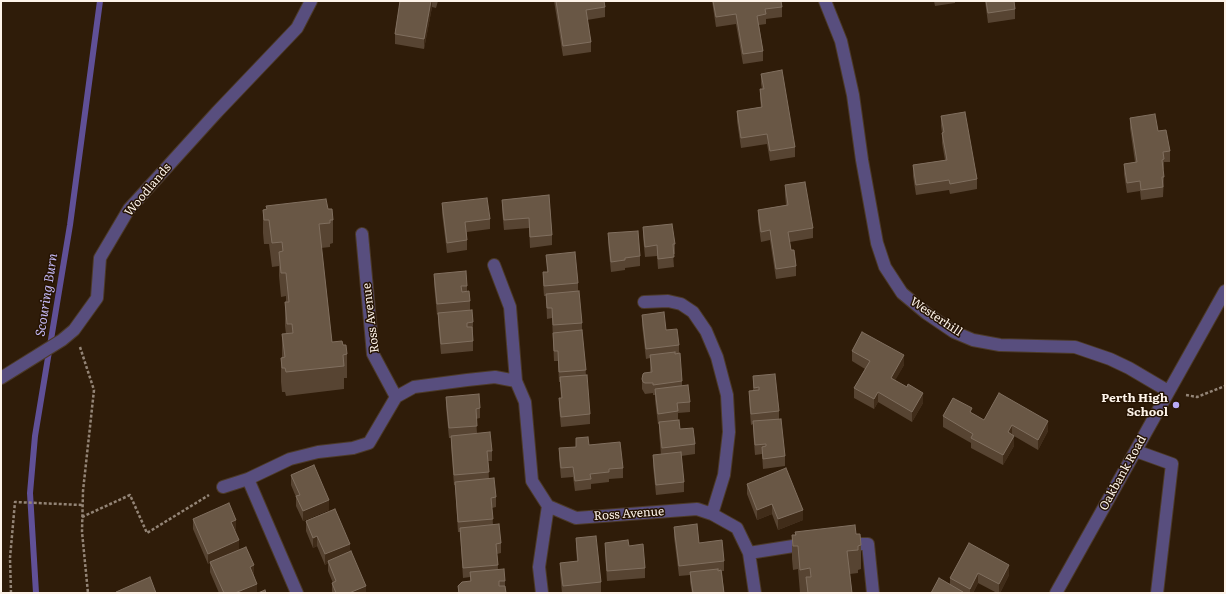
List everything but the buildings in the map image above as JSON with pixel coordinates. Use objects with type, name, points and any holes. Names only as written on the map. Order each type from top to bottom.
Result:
[{"type":"street","name":"Woodlands","points":[[1,378],[32,360],[74,330],[96,298],[100,258],[129,209],[217,112],[297,28],[311,1]]},
{"type":"street","name":"Westerhill","points":[[825,1],[841,41],[852,88],[862,160],[877,243],[885,266],[902,293],[926,313],[954,332],[973,340],[1000,345],[1075,347],[1110,358],[1168,391]]},
{"type":"street","name":"Ross Avenue","points":[[362,234],[373,354],[396,397]]},
{"type":"street","points":[[494,265],[510,307],[516,381],[525,402],[532,481],[548,506],[539,567],[542,593]]},
{"type":"street","name":"Oakbank Road","points":[[1056,593],[1225,291]]},
{"type":"street","points":[[644,302],[668,301],[681,304],[693,312],[706,331],[717,356],[727,395],[729,432],[724,475],[712,514]]},
{"type":"street","points":[[223,487],[248,479],[290,459],[318,452],[353,448],[369,443],[396,397],[414,387],[495,377],[516,381]]},
{"type":"street","points":[[1136,452],[1172,464],[1157,593]]},
{"type":"street","points":[[248,479],[297,593]]},
{"type":"street","name":"Ross Avenue","points":[[548,506],[576,518],[697,509],[712,514],[737,528],[749,553],[755,593]]},
{"type":"street","points":[[749,553],[821,543]]},
{"type":"street","points":[[836,543],[868,544],[873,593]]},
{"type":"path","points":[[74,330],[94,390],[82,491],[82,532],[88,593]]},
{"type":"path","points":[[1168,391],[1197,397],[1225,386]]},
{"type":"path","points":[[82,517],[130,495],[146,533],[223,487]]},
{"type":"path","points":[[11,593],[10,558],[15,502],[82,506]]},
{"type":"waterway","name":"Scouring Burn","points":[[36,593],[30,493],[35,436],[70,225],[100,1]]},
{"type":"place","name":"Perth High School","points":[[1176,405]]}]
